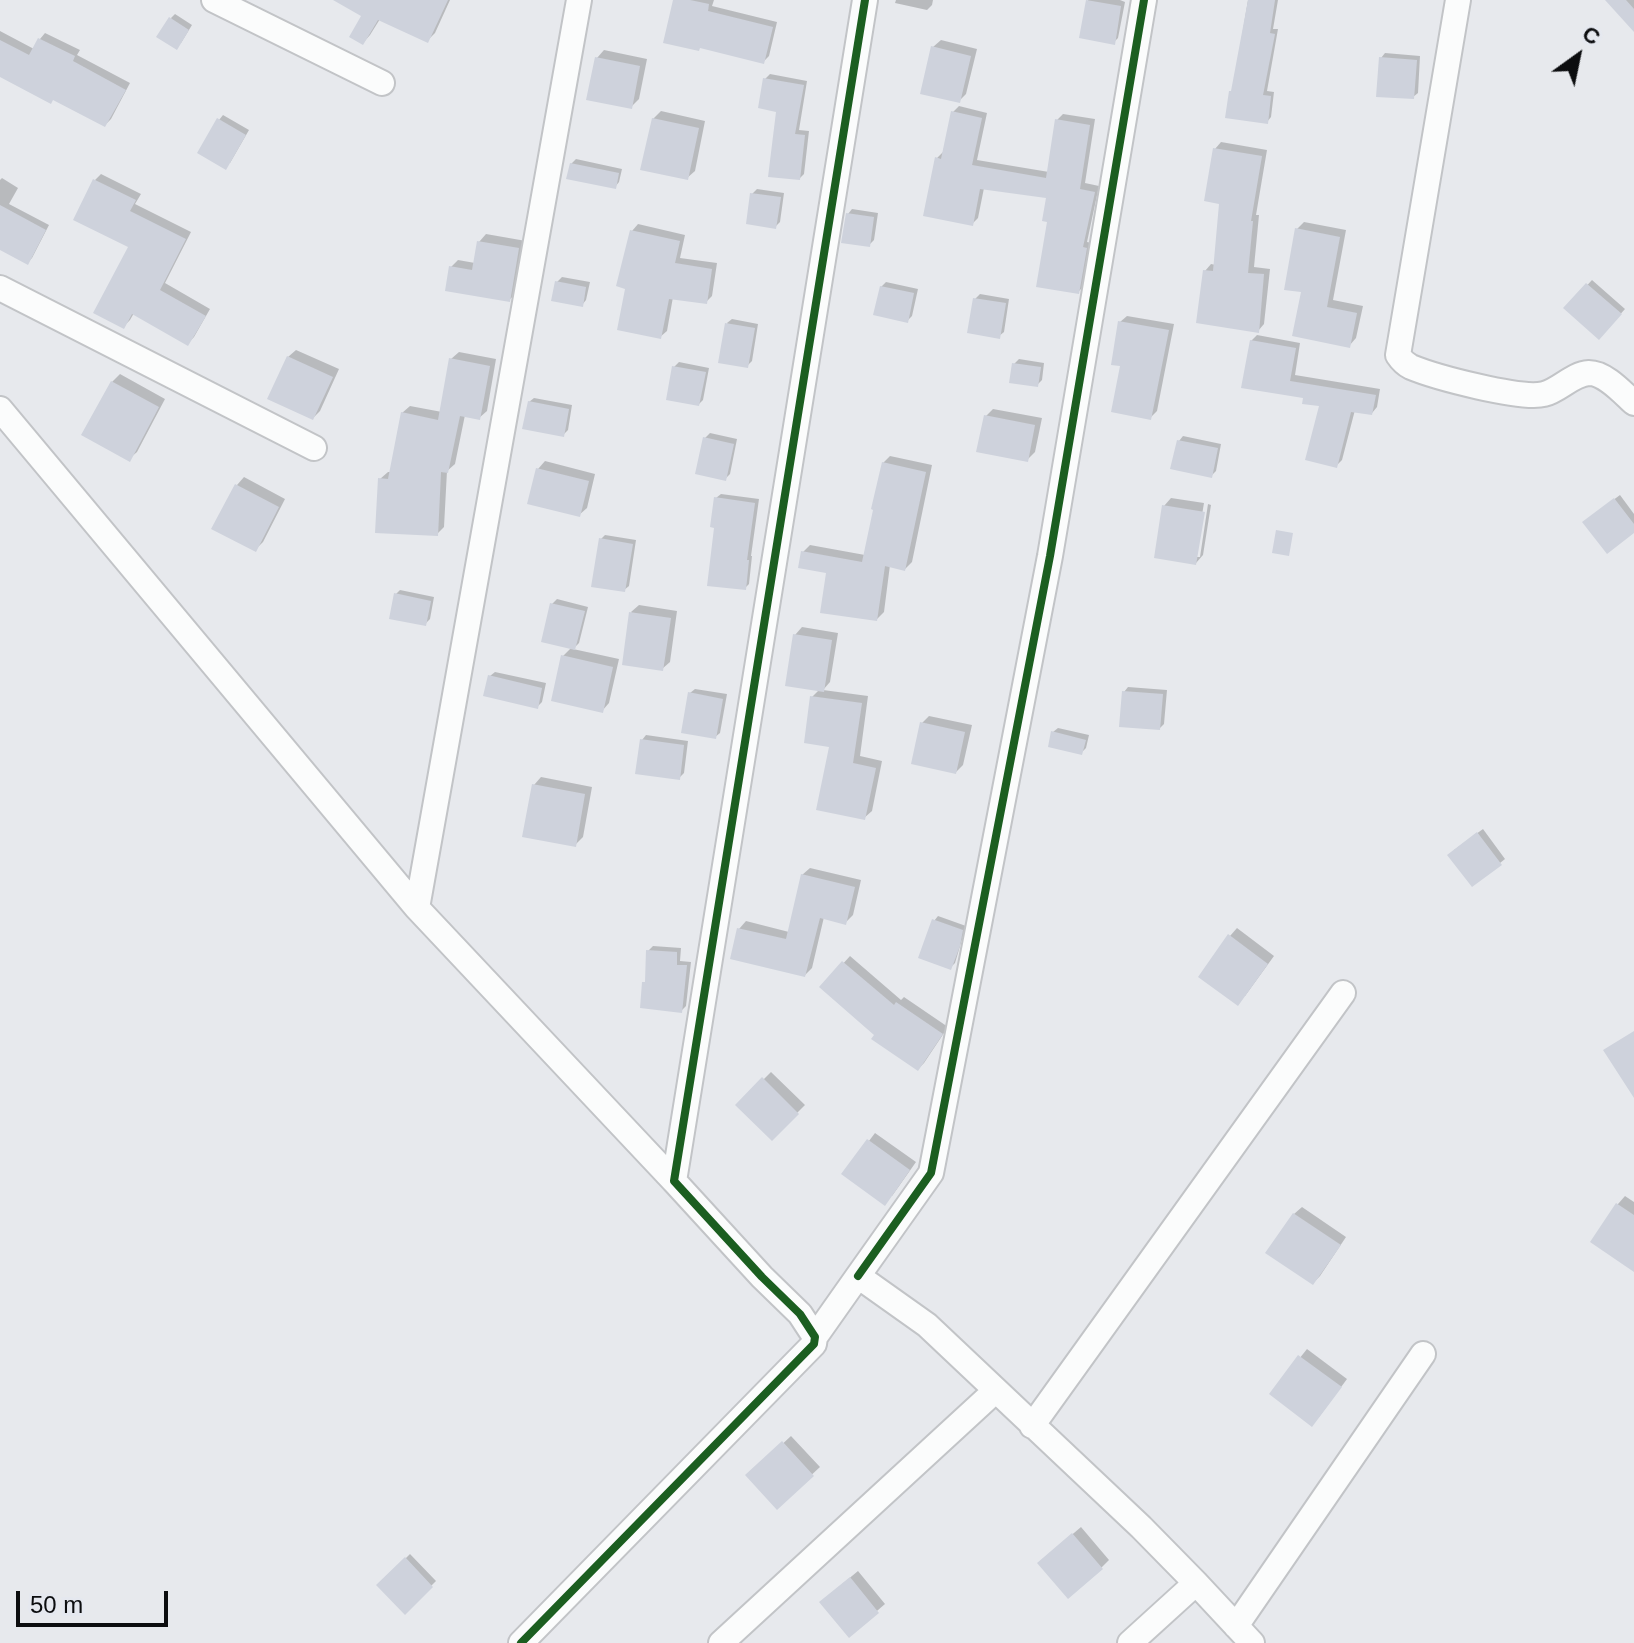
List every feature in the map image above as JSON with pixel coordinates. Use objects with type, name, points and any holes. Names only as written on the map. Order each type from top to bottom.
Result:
[{"type":"street","points":[[214,0],[382,83]]},
{"type":"street","points":[[417,908],[579,0]]},
{"type":"street","points":[[674,1181],[865,0]]},
{"type":"street","points":[[521,1643],[814,1344],[815,1337],[931,1173],[1047,571],[1144,0]]},
{"type":"street","points":[[1458,0],[1398,355],[1402,362],[1413,367],[1463,382],[1527,395],[1545,394],[1577,375],[1591,373],[1604,378],[1634,403]]},
{"type":"street","points":[[0,288],[314,448]]},
{"type":"street","points":[[0,409],[417,908],[800,1314],[815,1337]]},
{"type":"street","points":[[1032,1426],[1343,993]]},
{"type":"street","points":[[858,1276],[927,1325],[1141,1527],[1244,1634],[1423,1354]]},
{"type":"street","points":[[721,1643],[995,1391]]},
{"type":"street","points":[[1130,1643],[1196,1583]]},
{"type":"building","points":[[333,0],[448,0],[428,43],[378,20],[363,45],[349,37],[361,16]]},
{"type":"building","points":[[673,0],[709,4],[708,11],[773,27],[764,64],[700,48],[699,51],[663,43]]},
{"type":"building","points":[[1086,0],[1121,6],[1115,45],[1079,38]]},
{"type":"building","points":[[1248,0],[1275,0],[1270,33],[1275,34],[1263,95],[1271,96],[1268,124],[1225,118]]},
{"type":"building","points":[[1605,0],[1626,0],[1634,9],[1634,32]]},
{"type":"building","points":[[169,17],[189,30],[177,50],[156,37]]},
{"type":"building","points":[[38,38],[75,56],[73,61],[126,90],[105,127],[53,100],[51,104],[0,77],[0,40],[29,55]]},
{"type":"building","points":[[931,46],[971,56],[960,103],[920,94]]},
{"type":"building","points":[[595,57],[640,66],[632,109],[586,100]]},
{"type":"building","points":[[1379,57],[1417,60],[1414,99],[1376,97]]},
{"type":"building","points":[[763,78],[804,85],[795,134],[805,135],[800,180],[768,177],[776,112],[758,108]]},
{"type":"building","points":[[951,111],[982,118],[972,165],[1046,178],[1055,119],[1090,125],[1080,189],[1095,192],[1083,247],[1087,248],[1079,294],[1036,287],[1047,222],[1042,221],[1046,198],[980,189],[973,226],[923,216],[935,157],[941,159]]},
{"type":"building","points":[[217,118],[246,135],[226,170],[197,153]]},
{"type":"building","points":[[652,118],[699,128],[688,180],[640,170]]},
{"type":"building","points":[[1213,148],[1262,156],[1251,221],[1248,273],[1264,274],[1259,333],[1196,323],[1203,270],[1213,271],[1219,204],[1204,201]]},
{"type":"building","points":[[570,163],[619,173],[616,189],[566,179]]},
{"type":"building","points":[[93,179],[136,200],[130,211],[186,239],[160,290],[206,316],[188,346],[132,314],[124,329],[93,313],[128,247],[73,220]]},
{"type":"building","points":[[750,193],[781,197],[776,229],[746,224]]},
{"type":"building","points":[[0,205],[46,230],[28,265],[0,250]]},
{"type":"building","points":[[846,213],[874,217],[870,247],[841,243]]},
{"type":"building","points":[[1295,228],[1340,237],[1327,307],[1357,313],[1350,348],[1292,336],[1301,292],[1284,290]]},
{"type":"building","points":[[630,230],[680,241],[675,263],[712,269],[707,304],[669,299],[661,339],[617,330],[625,289],[616,286]]},
{"type":"building","points":[[477,241],[519,248],[510,302],[445,291],[449,266],[472,270]]},
{"type":"building","points":[[555,281],[586,287],[583,307],[551,301]]},
{"type":"building","points":[[1586,283],[1622,314],[1599,340],[1563,308]]},
{"type":"building","points":[[880,286],[914,293],[908,323],[873,315]]},
{"type":"building","points":[[973,298],[1006,303],[1000,339],[967,333]]},
{"type":"building","points":[[1118,321],[1169,330],[1151,420],[1111,412],[1120,366],[1111,365]]},
{"type":"building","points":[[725,323],[755,328],[748,368],[718,363]]},
{"type":"building","points":[[1250,340],[1296,348],[1290,381],[1376,395],[1372,415],[1351,412],[1337,468],[1305,460],[1319,406],[1302,404],[1303,398],[1241,388]]},
{"type":"building","points":[[287,356],[333,377],[313,420],[267,399]]},
{"type":"building","points":[[449,358],[490,366],[480,420],[460,416],[448,473],[441,472],[438,536],[375,533],[378,478],[388,479],[401,412],[438,420]]},
{"type":"building","points":[[1012,363],[1041,367],[1038,387],[1009,383]]},
{"type":"building","points":[[672,366],[706,372],[699,406],[666,400]]},
{"type":"building","points":[[111,381],[159,407],[130,462],[81,435]]},
{"type":"building","points":[[528,401],[569,409],[564,437],[522,429]]},
{"type":"building","points":[[984,415],[1035,425],[1028,462],[976,452]]},
{"type":"building","points":[[703,437],[734,444],[726,481],[695,474]]},
{"type":"building","points":[[1177,440],[1218,448],[1212,478],[1170,469]]},
{"type":"building","points":[[882,462],[926,472],[905,571],[885,566],[877,621],[820,613],[826,573],[798,568],[801,551],[862,562]]},
{"type":"building","points":[[536,468],[589,481],[580,517],[527,504]]},
{"type":"building","points":[[235,484],[279,507],[256,552],[211,529]]},
{"type":"building","points":[[714,497],[755,503],[746,590],[707,586],[714,528],[710,527]]},
{"type":"building","points":[[1614,498],[1634,524],[1634,533],[1607,554],[1582,522]]},
{"type":"building","points":[[1162,505],[1205,512],[1196,565],[1154,558]]},
{"type":"building","points":[[1276,530],[1293,533],[1289,556],[1272,553]]},
{"type":"building","points":[[599,538],[633,544],[625,592],[591,587]]},
{"type":"building","points":[[394,593],[431,601],[426,626],[389,619]]},
{"type":"building","points":[[550,603],[585,611],[575,650],[541,642]]},
{"type":"building","points":[[629,612],[671,618],[663,671],[622,665]]},
{"type":"building","points":[[793,634],[832,640],[824,692],[785,686]]},
{"type":"building","points":[[561,655],[613,667],[603,713],[551,701]]},
{"type":"building","points":[[488,675],[542,688],[538,709],[483,696]]},
{"type":"building","points":[[1122,691],[1163,694],[1160,730],[1119,727]]},
{"type":"building","points":[[688,692],[723,699],[716,739],[681,733]]},
{"type":"building","points":[[810,696],[862,703],[853,763],[876,768],[865,820],[816,810],[829,747],[804,743]]},
{"type":"building","points":[[920,722],[965,732],[956,774],[911,764]]},
{"type":"building","points":[[1051,731],[1086,740],[1082,755],[1048,747]]},
{"type":"building","points":[[640,739],[684,745],[680,780],[635,774]]},
{"type":"building","points":[[532,784],[585,794],[576,847],[522,837]]},
{"type":"building","points":[[1477,832],[1502,865],[1472,887],[1447,855]]},
{"type":"building","points":[[801,874],[855,887],[846,925],[820,918],[805,977],[730,959],[737,928],[786,939]]},
{"type":"building","points":[[932,919],[963,930],[951,970],[918,958]]},
{"type":"building","points":[[1228,934],[1268,964],[1238,1006],[1198,977]]},
{"type":"building","points":[[646,950],[677,952],[677,965],[687,965],[682,1013],[640,1008]]},
{"type":"building","points":[[842,961],[894,1005],[896,1002],[943,1034],[918,1071],[871,1039],[874,1035],[819,987]]},
{"type":"building","points":[[1634,1031],[1634,1098],[1603,1050]]},
{"type":"building","points":[[762,1077],[799,1114],[772,1141],[735,1105]]},
{"type":"building","points":[[867,1139],[910,1170],[885,1206],[841,1174]]},
{"type":"building","points":[[1616,1203],[1634,1215],[1634,1272],[1590,1242]]},
{"type":"building","points":[[1293,1213],[1341,1245],[1313,1285],[1265,1253]]},
{"type":"building","points":[[1298,1355],[1342,1387],[1312,1427],[1269,1394]]},
{"type":"building","points":[[782,1441],[814,1476],[777,1510],[745,1475]]},
{"type":"building","points":[[1072,1533],[1103,1569],[1068,1599],[1037,1563]]},
{"type":"building","points":[[405,1557],[433,1587],[405,1615],[376,1585]]},
{"type":"building","points":[[850,1577],[879,1613],[849,1638],[819,1602]]},
{"type":"cycle path","points":[[521,1643],[814,1344],[815,1337],[800,1314],[674,1181],[865,0]]},
{"type":"cycle path","points":[[858,1276],[931,1173],[1050,556],[1144,0]]}]
